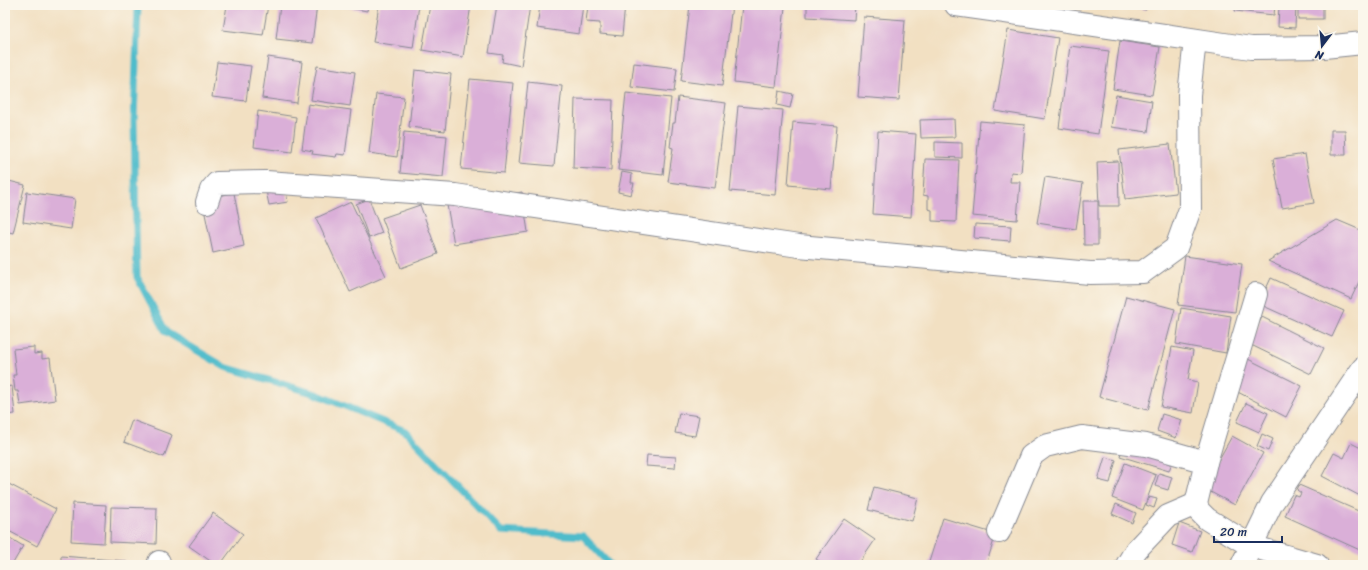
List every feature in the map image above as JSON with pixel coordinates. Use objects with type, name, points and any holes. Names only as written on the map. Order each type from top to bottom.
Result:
[{"type":"street","points":[[956,5],[1252,48],[1324,47],[1363,43]]},
{"type":"street","points":[[208,202],[211,190],[217,183],[266,182],[432,194],[471,198],[799,246],[1090,272],[1143,272],[1176,248],[1190,209],[1189,94],[1195,40]]},
{"type":"street","points":[[1256,294],[1206,462],[1196,504],[1199,511],[1246,556],[1317,565]]},
{"type":"street","points":[[1246,556],[1272,503],[1363,368]]},
{"type":"street","points":[[999,532],[1031,456],[1044,446],[1082,437],[1146,445],[1206,462]]},
{"type":"street","points":[[1127,565],[1136,550],[1168,516],[1196,504]]},
{"type":"building","points":[[227,5],[268,5],[263,35],[223,30]]},
{"type":"building","points":[[280,5],[317,5],[312,43],[276,39]]},
{"type":"building","points":[[333,5],[368,5],[367,11]]},
{"type":"building","points":[[379,5],[419,5],[413,48],[373,42]]},
{"type":"building","points":[[430,5],[471,5],[463,57],[422,50]]},
{"type":"building","points":[[497,5],[530,5],[521,66],[502,62],[503,55],[489,53]]},
{"type":"building","points":[[540,5],[583,5],[579,34],[537,28]]},
{"type":"building","points":[[588,5],[625,5],[622,36],[600,34],[600,23],[586,22]]},
{"type":"building","points":[[690,5],[732,5],[722,86],[681,81]]},
{"type":"building","points":[[742,5],[785,7],[776,87],[734,82]]},
{"type":"building","points":[[807,5],[855,5],[854,20],[807,17]]},
{"type":"building","points":[[1122,5],[1147,5],[1146,10]]},
{"type":"building","points":[[1236,5],[1275,5],[1274,15],[1235,11]]},
{"type":"building","points":[[1279,5],[1296,5],[1295,28],[1278,27]]},
{"type":"building","points":[[1298,5],[1323,5],[1323,19],[1298,19]]},
{"type":"building","points":[[864,17],[905,20],[899,100],[858,97]]},
{"type":"building","points":[[1008,30],[1058,38],[1045,119],[995,111]]},
{"type":"building","points":[[1120,41],[1160,47],[1152,95],[1113,89]]},
{"type":"building","points":[[1070,46],[1109,51],[1098,134],[1059,128]]},
{"type":"building","points":[[268,57],[302,62],[297,103],[262,98]]},
{"type":"building","points":[[217,62],[251,66],[246,101],[212,97]]},
{"type":"building","points":[[634,63],[677,68],[674,92],[631,87]]},
{"type":"building","points":[[317,66],[355,72],[350,106],[311,100]]},
{"type":"building","points":[[415,70],[451,74],[445,131],[409,127]]},
{"type":"building","points":[[470,79],[513,83],[504,173],[461,169]]},
{"type":"building","points":[[528,82],[562,86],[554,166],[519,163]]},
{"type":"building","points":[[779,91],[793,94],[790,108],[777,105]]},
{"type":"building","points":[[626,93],[671,98],[663,175],[618,170]]},
{"type":"building","points":[[376,94],[404,97],[397,157],[369,153]]},
{"type":"building","points":[[1116,95],[1152,101],[1148,132],[1111,127]]},
{"type":"building","points":[[678,97],[726,103],[715,188],[668,182],[673,148],[670,147]]},
{"type":"building","points":[[575,99],[613,100],[611,170],[573,168]]},
{"type":"building","points":[[308,104],[351,110],[345,155],[337,154],[336,157],[312,154],[313,151],[302,149]]},
{"type":"building","points":[[738,106],[783,110],[775,195],[730,191]]},
{"type":"building","points":[[258,111],[296,117],[292,152],[254,147]]},
{"type":"building","points":[[954,119],[955,137],[921,138],[920,120]]},
{"type":"building","points":[[980,121],[1025,125],[1021,173],[1011,172],[1010,182],[1020,182],[1017,220],[972,216]]},
{"type":"building","points":[[793,122],[837,126],[831,189],[788,185]]},
{"type":"building","points":[[1331,130],[1345,130],[1346,155],[1331,155]]},
{"type":"building","points":[[878,131],[916,134],[911,217],[873,214]]},
{"type":"building","points":[[404,132],[447,136],[443,177],[400,173]]},
{"type":"building","points":[[935,142],[962,143],[962,158],[935,157]]},
{"type":"building","points":[[1170,144],[1176,193],[1125,199],[1119,150]]},
{"type":"building","points":[[1305,154],[1314,203],[1282,208],[1273,159]]},
{"type":"building","points":[[925,159],[959,160],[956,222],[932,221],[932,210],[928,209],[928,196],[923,195]]},
{"type":"building","points":[[1118,161],[1119,206],[1099,206],[1097,162]]},
{"type":"building","points":[[622,172],[632,174],[631,183],[634,183],[631,195],[618,192]]},
{"type":"building","points":[[1045,177],[1083,183],[1076,229],[1037,223]]},
{"type":"building","points":[[5,180],[25,185],[13,233],[5,231]]},
{"type":"building","points":[[284,182],[288,202],[269,205],[265,186]]},
{"type":"building","points":[[27,192],[75,199],[71,229],[23,222]]},
{"type":"building","points":[[522,192],[528,232],[454,244],[447,205]]},
{"type":"building","points":[[234,193],[244,246],[213,253],[202,199]]},
{"type":"building","points":[[369,199],[382,233],[369,238],[356,204]]},
{"type":"building","points":[[1083,201],[1098,201],[1098,245],[1084,245]]},
{"type":"building","points":[[351,202],[386,276],[350,292],[316,218]]},
{"type":"building","points":[[420,205],[438,254],[401,268],[382,218]]},
{"type":"building","points":[[1337,220],[1363,231],[1363,273],[1351,299],[1268,261]]},
{"type":"building","points":[[975,224],[1011,226],[1010,241],[974,238]]},
{"type":"building","points":[[1185,256],[1242,264],[1235,312],[1178,305]]},
{"type":"building","points":[[1271,278],[1344,311],[1332,337],[1259,304]]},
{"type":"building","points":[[1126,296],[1175,309],[1148,410],[1099,397]]},
{"type":"building","points":[[1181,308],[1231,316],[1226,353],[1176,344]]},
{"type":"building","points":[[1262,317],[1324,348],[1311,374],[1249,344]]},
{"type":"building","points":[[34,347],[34,354],[42,353],[42,359],[50,358],[55,400],[20,405],[18,391],[15,391],[13,375],[16,375],[13,349]]},
{"type":"building","points":[[1172,347],[1193,351],[1188,380],[1198,382],[1193,413],[1161,407]]},
{"type":"building","points":[[1246,358],[1302,386],[1286,417],[1230,388]]},
{"type":"building","points":[[12,386],[15,414],[5,415],[5,387]]},
{"type":"building","points":[[1246,403],[1268,413],[1259,432],[1237,422]]},
{"type":"building","points":[[679,413],[699,416],[695,436],[675,433]]},
{"type":"building","points":[[1162,414],[1182,420],[1176,438],[1157,431]]},
{"type":"building","points":[[132,420],[172,435],[164,457],[124,442]]},
{"type":"building","points":[[1128,432],[1177,447],[1169,471],[1120,456]]},
{"type":"building","points":[[1262,434],[1273,439],[1268,451],[1257,446]]},
{"type":"building","points":[[1232,436],[1263,453],[1235,505],[1203,488]]},
{"type":"building","points":[[1351,443],[1363,449],[1362,497],[1322,476],[1334,453],[1344,458]]},
{"type":"building","points":[[647,455],[676,457],[675,468],[646,466]]},
{"type":"building","points":[[1105,457],[1116,460],[1110,483],[1098,480]]},
{"type":"building","points":[[1125,463],[1156,475],[1143,510],[1112,498]]},
{"type":"building","points":[[1159,473],[1172,477],[1168,490],[1155,486]]},
{"type":"building","points":[[5,482],[56,509],[37,546],[5,529]]},
{"type":"building","points":[[1299,485],[1363,513],[1362,551],[1285,516],[1294,495],[1299,497],[1301,493],[1297,490]]},
{"type":"building","points":[[874,487],[918,498],[912,521],[868,510]]},
{"type":"building","points":[[1149,497],[1157,499],[1154,508],[1146,505]]},
{"type":"building","points":[[73,503],[106,505],[104,543],[71,541]]},
{"type":"building","points":[[1116,504],[1136,513],[1132,523],[1112,514]]},
{"type":"building","points":[[111,507],[157,508],[156,544],[110,542]]},
{"type":"building","points":[[213,513],[243,534],[220,565],[216,565],[189,546]]},
{"type":"building","points":[[943,518],[996,534],[986,565],[928,565]]},
{"type":"building","points":[[844,519],[875,540],[858,565],[825,565],[816,559]]},
{"type":"building","points":[[1179,523],[1200,531],[1192,552],[1172,545]]},
{"type":"building","points":[[5,535],[23,546],[12,565],[5,565]]},
{"type":"building","points":[[61,556],[126,561],[125,565],[61,565]]},
{"type":"waterway","points":[[138,5],[134,120],[137,277],[166,332],[225,367],[316,394],[405,431],[501,531],[583,536],[610,565]]}]
